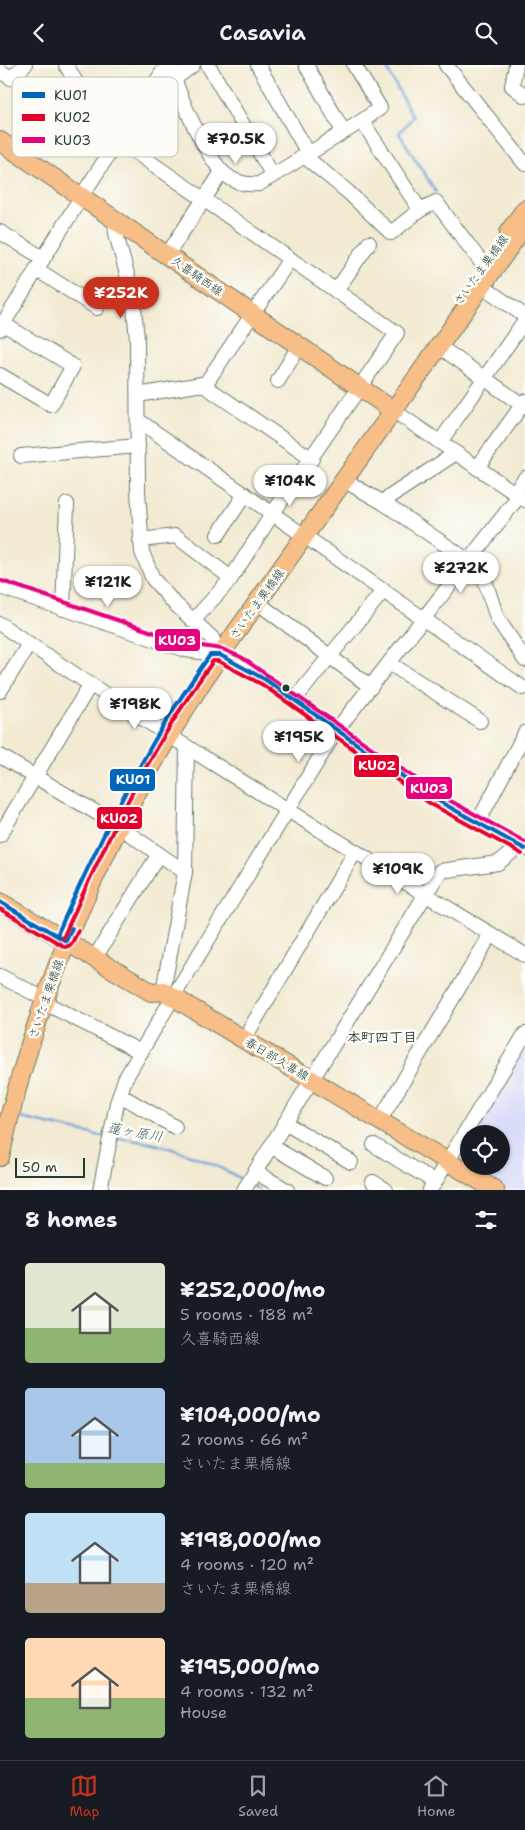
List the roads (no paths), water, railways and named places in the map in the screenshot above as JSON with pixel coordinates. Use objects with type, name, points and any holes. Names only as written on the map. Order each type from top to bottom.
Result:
[{"type":"main road","name":"久喜騎西線","points":[[0,141],[12,149]]},
{"type":"main road","name":"久喜騎西線","points":[[23,157],[80,197],[115,218],[390,408]]},
{"type":"main road","name":"さいたま栗橋線","points":[[0,1111],[18,1042],[39,997],[62,938],[114,823],[164,732],[215,652],[302,534],[390,408],[484,266],[525,209]]},
{"type":"main road","name":"さいたま栗橋線","points":[[215,652],[258,603],[302,534],[345,481],[390,408],[440,347],[525,225]]},
{"type":"main road","name":"春日部久喜線","points":[[0,901],[151,992],[168,994],[495,1190]]},
{"type":"main road","name":"さいたま栗橋線","points":[[0,1157],[39,997]]},
{"type":"street","points":[[0,71],[11,78],[24,65]]},
{"type":"street","points":[[66,65],[73,77]]},
{"type":"street","points":[[161,77],[169,65]]},
{"type":"street","points":[[169,65],[173,77]]},
{"type":"street","points":[[177,77],[193,65]]},
{"type":"street","points":[[208,65],[272,174]]},
{"type":"street","points":[[258,65],[305,154],[391,233],[420,210],[436,202],[484,266],[482,287],[525,316]]},
{"type":"street","points":[[306,65],[343,131]]},
{"type":"street","points":[[178,88],[190,117],[222,172],[238,183],[254,185],[259,184],[272,174],[362,121],[380,108],[354,65]]},
{"type":"street","points":[[446,65],[525,164]]},
{"type":"street","points":[[516,65],[512,86],[525,96]]},
{"type":"street","points":[[362,121],[420,210]]},
{"type":"street","points":[[0,375],[51,405],[73,367],[1,325],[107,157]]},
{"type":"street","points":[[143,157],[397,333],[312,459],[272,513],[231,578],[193,621]]},
{"type":"street","points":[[167,255],[222,172]]},
{"type":"street","points":[[115,218],[116,234],[134,307],[139,421],[140,540],[145,563],[153,579],[212,638],[215,652]]},
{"type":"street","points":[[0,232],[97,308]]},
{"type":"street","points":[[336,291],[369,243]]},
{"type":"street","points":[[204,386],[290,259]]},
{"type":"street","points":[[440,442],[483,377],[525,320]]},
{"type":"street","points":[[278,381],[299,346]]},
{"type":"street","points":[[440,347],[524,404],[477,468]]},
{"type":"street","points":[[138,395],[202,384],[312,459]]},
{"type":"street","points":[[390,408],[519,496]]},
{"type":"street","points":[[139,421],[425,617],[524,688]]},
{"type":"street","points":[[21,456],[138,446]]},
{"type":"street","points":[[382,501],[456,453]]},
{"type":"street","points":[[100,1190],[125,1079],[141,1052],[168,994],[336,731],[519,496],[525,478]]},
{"type":"street","points":[[345,481],[382,501],[473,557],[497,618],[525,660]]},
{"type":"street","points":[[218,535],[245,494]]},
{"type":"street","points":[[63,609],[67,505]]},
{"type":"street","points":[[140,540],[176,537],[231,578]]},
{"type":"street","points":[[0,587],[186,649],[215,652],[266,680],[435,799],[477,824],[522,847],[498,863],[440,871],[244,1190]]},
{"type":"street","points":[[294,700],[384,590]]},
{"type":"street","points":[[258,603],[370,687]]},
{"type":"street","points":[[0,624],[90,685],[287,810],[525,955]]},
{"type":"street","points":[[0,691],[28,644]]},
{"type":"street","points":[[389,663],[480,721]]},
{"type":"street","points":[[0,835],[90,685]]},
{"type":"street","points":[[477,824],[524,740]]},
{"type":"street","points":[[168,994],[185,872],[188,747]]},
{"type":"street","points":[[0,755],[114,823],[185,872]]},
{"type":"street","points":[[244,1039],[355,852]]},
{"type":"street","points":[[94,959],[159,854]]},
{"type":"street","points":[[380,1120],[491,934]]},
{"type":"street","points":[[0,975],[141,1052]]},
{"type":"street","points":[[374,1145],[433,1186],[525,1035]]},
{"type":"street","points":[[120,1095],[175,1127]]},
{"type":"street","points":[[285,1123],[351,1162]]},
{"type":"street","points":[[271,1145],[325,1178]]},
{"type":"street","points":[[255,1172],[287,1190]]},
{"type":"street","points":[[373,1182],[386,1190]]},
{"type":"waterway","points":[[385,65],[413,117],[399,133],[436,192]]},
{"type":"waterway","name":"蓮ヶ原川","points":[[16,1117],[106,1137]]},
{"type":"waterway","name":"蓮ヶ原川","points":[[116,1138],[150,1143],[183,1152],[245,1181]]},
{"type":"waterway","name":"蓮ヶ原川","points":[[252,1185],[259,1190]]},
{"type":"district","name":"本町四丁目","points":[[382,1037]]}]
